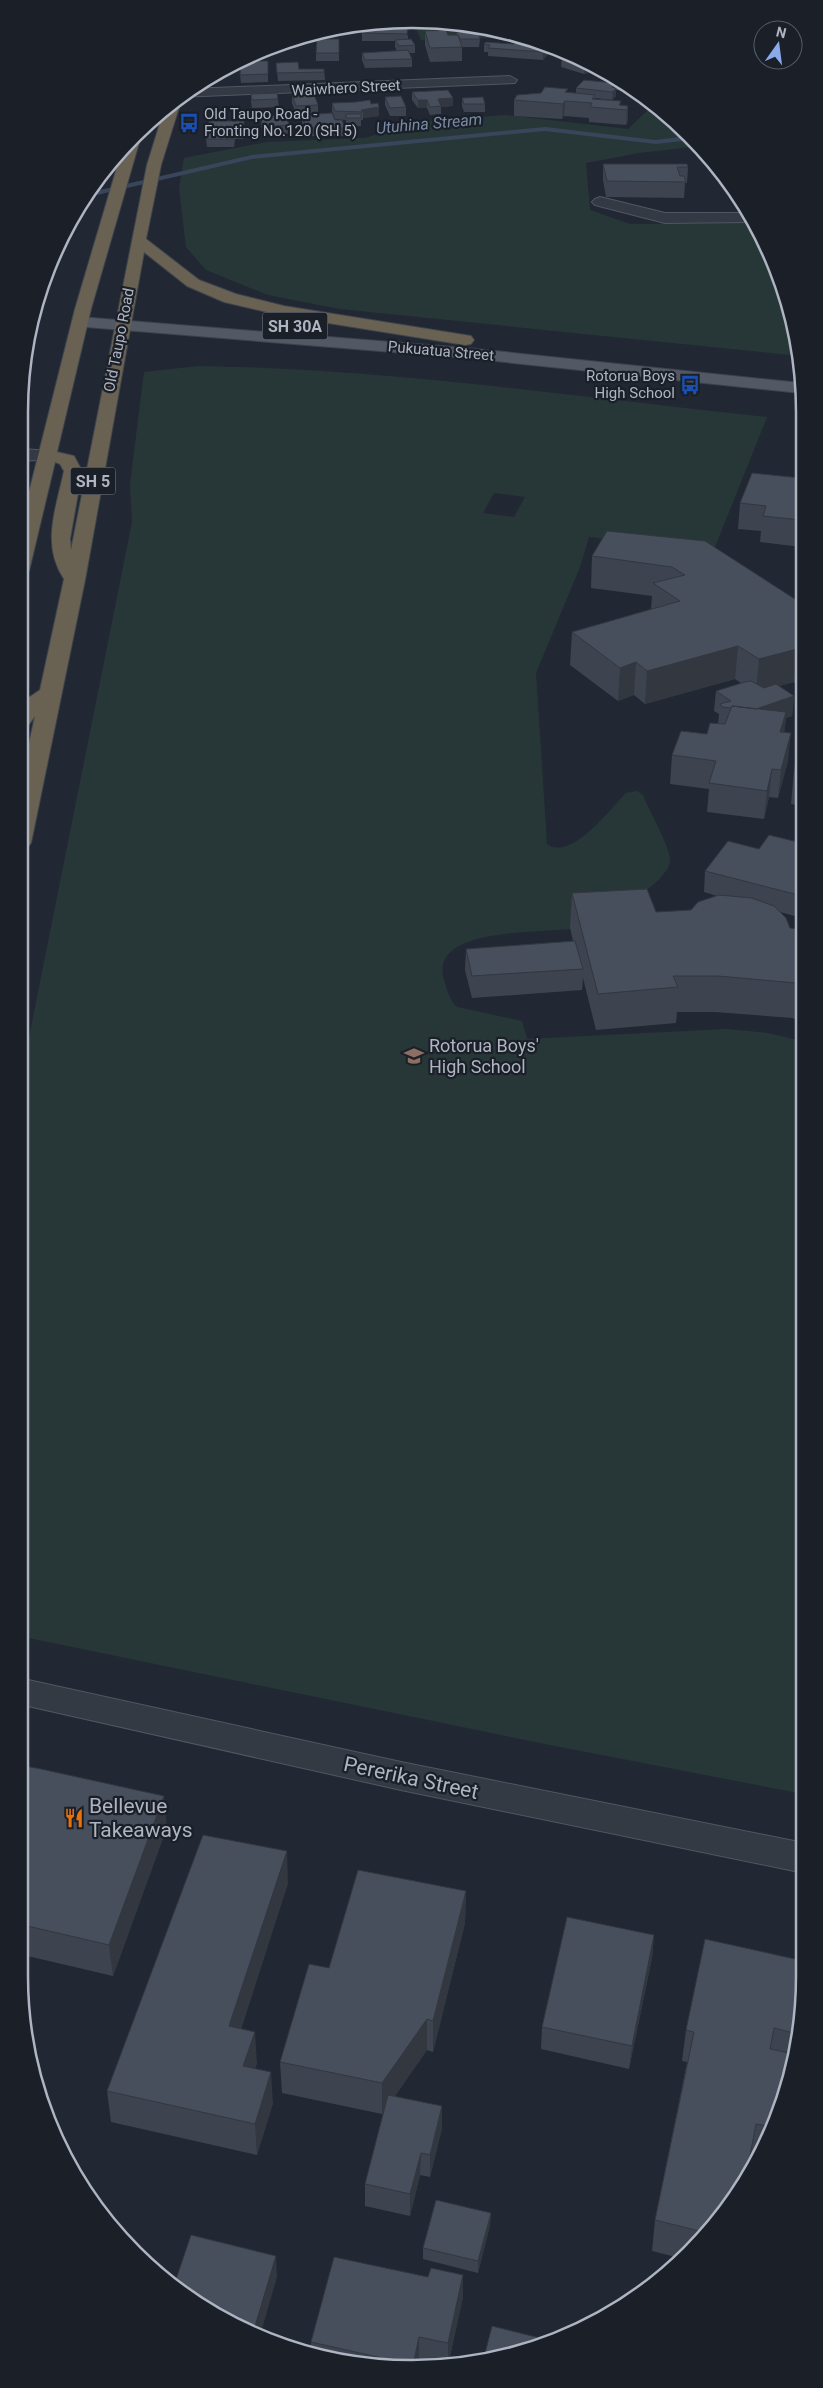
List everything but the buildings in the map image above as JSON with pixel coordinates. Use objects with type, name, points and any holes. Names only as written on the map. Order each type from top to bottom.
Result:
[{"type":"highway","name":"Old Taupo Road","points":[[28,783],[75,580],[148,191],[170,113]]},
{"type":"highway","name":"SH 5","points":[[28,535],[81,315],[130,150]]},
{"type":"highway","points":[[138,240],[193,283],[230,298],[284,311],[465,340]]},
{"type":"highway","name":"SH 5","points":[[48,455],[67,460],[73,470],[60,539],[60,551],[63,562],[75,580]]},
{"type":"highway","points":[[28,710],[32,705],[50,693]]},
{"type":"main road","name":"Pukuatua Street","points":[[81,315],[795,387]]},
{"type":"main road","name":"Pukuatua Street","points":[[123,319],[465,340],[794,374]]},
{"type":"street","name":"Waiwhero Street","points":[[196,93],[510,80]]},
{"type":"street","points":[[600,202],[666,218],[743,218]]},
{"type":"street","points":[[28,455],[48,455]]},
{"type":"street","name":"Pererika Street","points":[[28,1693],[401,1776],[796,1856]]},
{"type":"shaded area","points":[[410,28],[437,28],[498,38],[421,40],[417,30]]},
{"type":"shaded area","points":[[648,110],[690,147],[639,153],[586,163],[590,210],[630,224],[746,223],[756,242],[775,288],[791,355],[340,309],[268,295],[206,270],[186,247],[179,188],[184,158],[267,142],[365,138],[417,122],[505,115],[628,129]]},
{"type":"shaded area","name":"Rotorua Boys' High School","points":[[199,366],[342,372],[413,378],[767,417],[713,552],[589,537],[580,567],[536,673],[547,844],[557,848],[567,846],[579,840],[626,793],[637,791],[643,795],[667,847],[670,861],[667,869],[644,892],[582,926],[562,930],[493,936],[471,941],[454,950],[444,962],[444,980],[450,998],[457,1007],[522,1021],[527,1039],[726,1029],[768,1033],[796,1040],[796,1792],[550,1745],[28,1638],[28,1042],[132,522],[130,484],[144,372]],"holes":[[[494,493],[525,497],[514,517],[483,513]]]},
{"type":"waterway","name":"Utuhina Stream","points":[[95,194],[252,157],[545,129],[575,131],[656,142],[682,139]]},
{"type":"place","name":"Old Taupo Road - Fronting No.120 (SH 5)","points":[[189,123]]},
{"type":"place","name":"Rotorua Boys High School","points":[[690,385]]},
{"type":"place","name":"Rotorua Boys' High School","points":[[414,1056]]},
{"type":"place","name":"Bellevue Takeaways","points":[[74,1818]]}]
